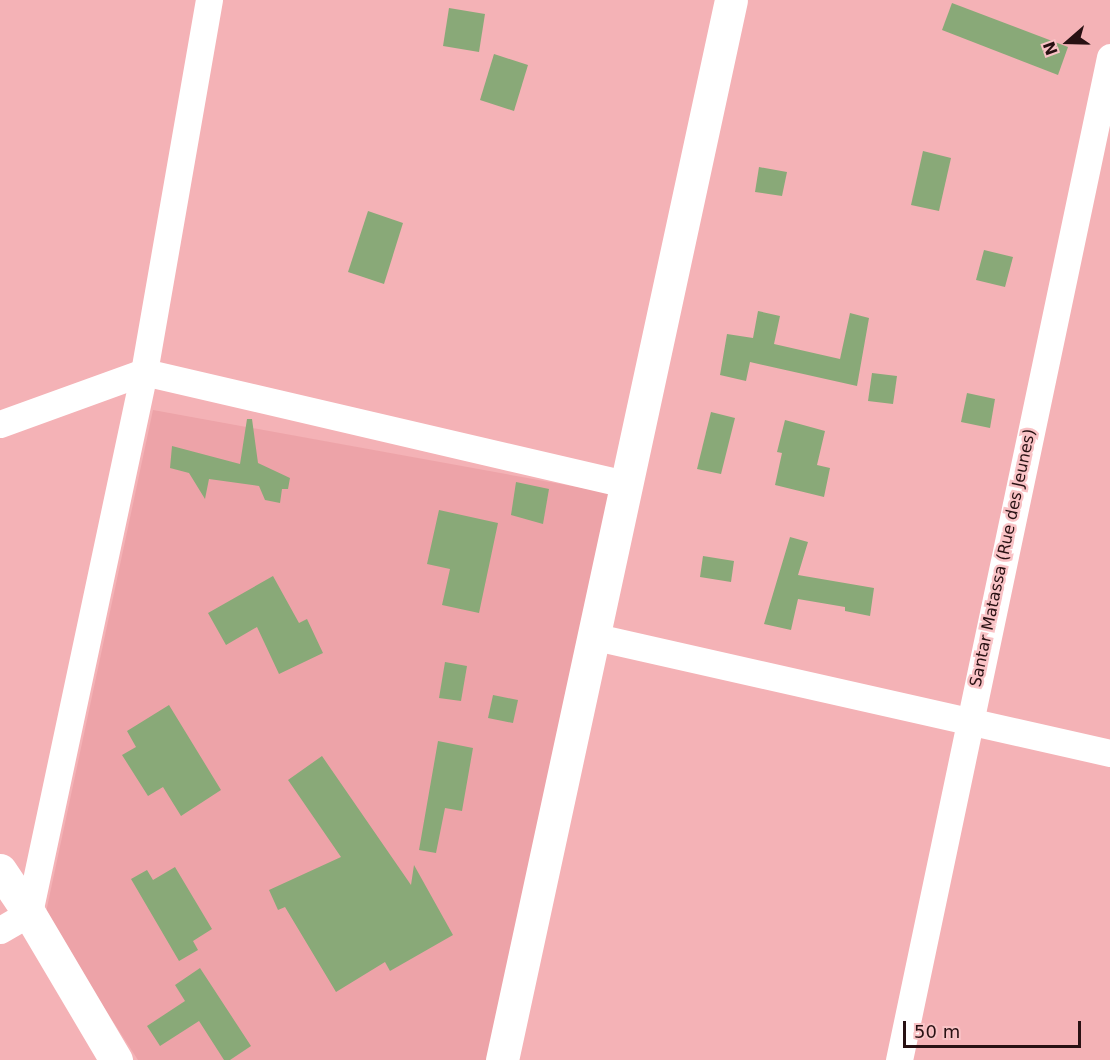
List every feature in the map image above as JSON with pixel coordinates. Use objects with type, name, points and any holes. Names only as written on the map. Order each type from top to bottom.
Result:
[{"type":"main road","points":[[502,1060],[596,638],[731,0]]},
{"type":"main road","points":[[0,870],[29,913],[116,1060]]},
{"type":"street","points":[[0,930],[29,913],[144,372],[209,0]]},
{"type":"street","name":"Santar Matassa (Rue des Jeunes)","points":[[899,1060],[968,722],[1110,57]]},
{"type":"street","points":[[0,424],[144,372],[628,485]]},
{"type":"street","points":[[596,638],[1110,753]]},
{"type":"shaded area","points":[[153,410],[610,493],[492,1060],[138,1060],[45,917]]},
{"type":"building","points":[[952,3],[1068,47],[1058,75],[942,30]]},
{"type":"building","points":[[449,8],[485,14],[479,52],[443,46]]},
{"type":"building","points":[[494,54],[528,65],[514,111],[480,100]]},
{"type":"building","points":[[923,151],[951,158],[939,211],[911,205]]},
{"type":"building","points":[[759,167],[787,172],[782,196],[755,192]]},
{"type":"building","points":[[368,211],[403,223],[384,284],[348,272]]},
{"type":"building","points":[[984,250],[1013,257],[1005,287],[976,280]]},
{"type":"building","points":[[758,311],[780,316],[774,344],[840,359],[850,313],[869,318],[857,386],[750,362],[746,381],[720,375],[727,334],[753,338]]},
{"type":"building","points":[[872,373],[897,376],[893,404],[868,401]]},
{"type":"building","points":[[967,393],[995,399],[990,428],[961,422]]},
{"type":"building","points":[[711,412],[735,418],[721,474],[697,469]]},
{"type":"building","points":[[247,419],[252,419],[258,463],[290,478],[288,489],[282,489],[280,503],[265,500],[259,486],[209,479],[205,499],[189,473],[170,468],[172,446],[240,464]]},
{"type":"building","points":[[785,420],[825,431],[817,465],[830,468],[824,497],[775,485],[782,453],[777,452]]},
{"type":"building","points":[[516,482],[549,489],[543,524],[511,515]]},
{"type":"building","points":[[439,510],[498,523],[479,613],[442,605],[450,569],[427,564]]},
{"type":"building","points":[[790,537],[808,542],[798,575],[874,588],[870,616],[845,611],[845,607],[798,599],[791,630],[764,624]]},
{"type":"building","points":[[703,556],[734,561],[731,582],[700,577]]},
{"type":"building","points":[[273,576],[299,623],[307,619],[323,653],[279,674],[257,627],[226,645],[208,613]]},
{"type":"building","points":[[445,662],[467,666],[461,701],[439,698]]},
{"type":"building","points":[[493,695],[518,700],[513,723],[488,718]]},
{"type":"building","points":[[169,705],[221,790],[181,816],[163,787],[148,796],[122,755],[136,747],[127,731]]},
{"type":"building","points":[[438,741],[473,748],[462,811],[445,808],[436,853],[419,850]]},
{"type":"building","points":[[322,756],[411,885],[414,865],[453,935],[390,971],[385,962],[336,992],[285,907],[278,910],[269,890],[341,857],[288,780]]},
{"type":"building","points":[[175,867],[212,929],[193,941],[198,950],[179,961],[131,879],[147,870],[153,880]]},
{"type":"building","points":[[200,968],[251,1046],[230,1060],[224,1060],[199,1021],[160,1046],[147,1026],[185,1001],[175,985]]}]
